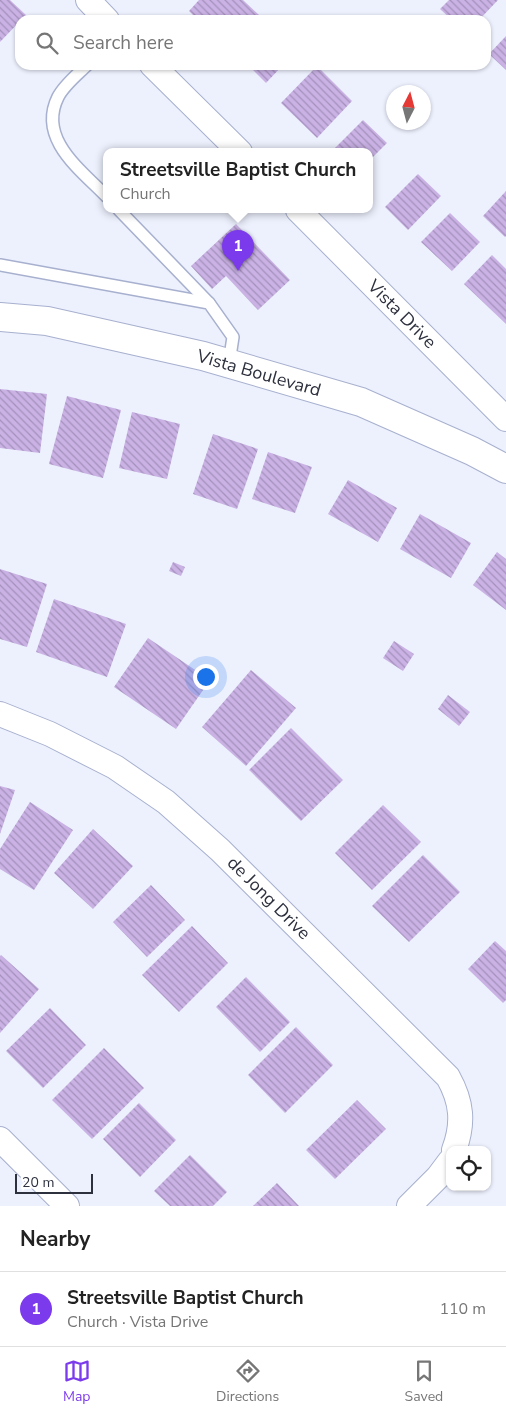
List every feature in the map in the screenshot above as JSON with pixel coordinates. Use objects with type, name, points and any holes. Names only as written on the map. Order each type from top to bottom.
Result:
[{"type":"street","points":[[88,0],[102,15]]},
{"type":"street","points":[[157,70],[236,148]]},
{"type":"street","name":"Vista Drive","points":[[301,213],[506,419]]},
{"type":"street","name":"Vista Boulevard","points":[[0,317],[47,321],[229,363],[361,402],[472,451],[506,469]]},
{"type":"street","name":"de Jong Drive","points":[[0,714],[50,734],[115,767],[166,802],[220,850],[448,1077],[455,1090],[461,1110],[460,1134],[456,1146]]},
{"type":"street","points":[[0,1139],[67,1206]]},
{"type":"street","points":[[409,1206],[446,1166]]},
{"type":"lane","points":[[82,70],[58,96],[53,114],[54,132],[62,150],[103,193]]},
{"type":"lane","points":[[122,213],[209,302],[233,337],[229,363]]},
{"type":"lane","points":[[0,265],[209,302]]},
{"type":"building","points":[[0,0],[10,0],[26,15],[15,15],[15,26],[0,42]]},
{"type":"building","points":[[199,0],[243,0],[259,15],[193,15],[189,11]]},
{"type":"building","points":[[449,0],[498,0],[484,15],[447,15],[440,9]]},
{"type":"building","points":[[506,36],[506,70],[491,56],[491,52]]},
{"type":"building","points":[[253,70],[278,70],[266,83]]},
{"type":"building","points":[[313,70],[321,70],[352,101],[317,138],[281,103]]},
{"type":"building","points":[[363,120],[387,143],[373,157],[373,148],[335,148]]},
{"type":"building","points":[[418,174],[441,196],[408,230],[385,207]]},
{"type":"building","points":[[506,191],[506,236],[505,237],[483,216]]},
{"type":"building","points":[[450,213],[480,242],[452,271],[421,242]]},
{"type":"building","points":[[236,224],[290,280],[258,310],[226,276],[212,289],[191,266]]},
{"type":"building","points":[[492,255],[506,269],[506,324],[464,284]]},
{"type":"building","points":[[0,389],[47,394],[40,453],[0,448]]},
{"type":"building","points":[[67,396],[121,410],[103,478],[49,464]]},
{"type":"building","points":[[132,412],[180,424],[167,479],[119,468]]},
{"type":"building","points":[[213,434],[258,449],[237,509],[193,494]]},
{"type":"building","points":[[268,452],[312,467],[295,513],[252,499]]},
{"type":"building","points":[[348,480],[397,508],[378,542],[328,514]]},
{"type":"building","points":[[420,514],[471,543],[451,578],[400,549]]},
{"type":"building","points":[[497,552],[506,559],[506,610],[473,585]]},
{"type":"building","points":[[173,562],[185,567],[181,576],[169,571]]},
{"type":"building","points":[[0,569],[47,584],[27,647],[0,639]]},
{"type":"building","points":[[54,599],[126,624],[107,677],[36,652]]},
{"type":"building","points":[[148,638],[210,680],[176,729],[114,687]]},
{"type":"building","points":[[394,641],[414,654],[403,671],[383,658]]},
{"type":"building","points":[[251,670],[296,708],[246,766],[202,727]]},
{"type":"building","points":[[448,695],[470,712],[459,726],[438,709]]},
{"type":"building","points":[[291,728],[343,780],[301,821],[249,770]]},
{"type":"building","points":[[0,786],[15,790],[0,834]]},
{"type":"building","points":[[30,802],[73,830],[34,890],[0,869],[0,849]]},
{"type":"building","points":[[383,805],[421,842],[372,890],[335,853]]},
{"type":"building","points":[[93,829],[133,866],[93,909],[54,873]]},
{"type":"building","points":[[423,855],[460,892],[409,942],[372,906]]},
{"type":"building","points":[[151,885],[185,920],[147,957],[113,922]]},
{"type":"building","points":[[192,926],[228,963],[179,1012],[142,975]]},
{"type":"building","points":[[495,941],[506,951],[506,1000],[503,1003],[468,969]]},
{"type":"building","points":[[0,956],[39,989],[0,1033]]},
{"type":"building","points":[[246,977],[290,1022],[260,1052],[216,1007]]},
{"type":"building","points":[[50,1008],[86,1045],[43,1088],[6,1051]]},
{"type":"building","points":[[296,1027],[333,1065],[285,1113],[248,1075]]},
{"type":"building","points":[[104,1048],[144,1088],[92,1139],[52,1100]]},
{"type":"building","points":[[357,1100],[386,1129],[335,1179],[306,1150]]},
{"type":"building","points":[[139,1103],[176,1140],[140,1177],[103,1139]]},
{"type":"building","points":[[190,1155],[227,1192],[213,1206],[170,1206],[154,1191]]},
{"type":"building","points":[[277,1183],[299,1206],[253,1206]]},
{"type":"place","name":"Streetsville Baptist Church","points":[[238,271]]}]
